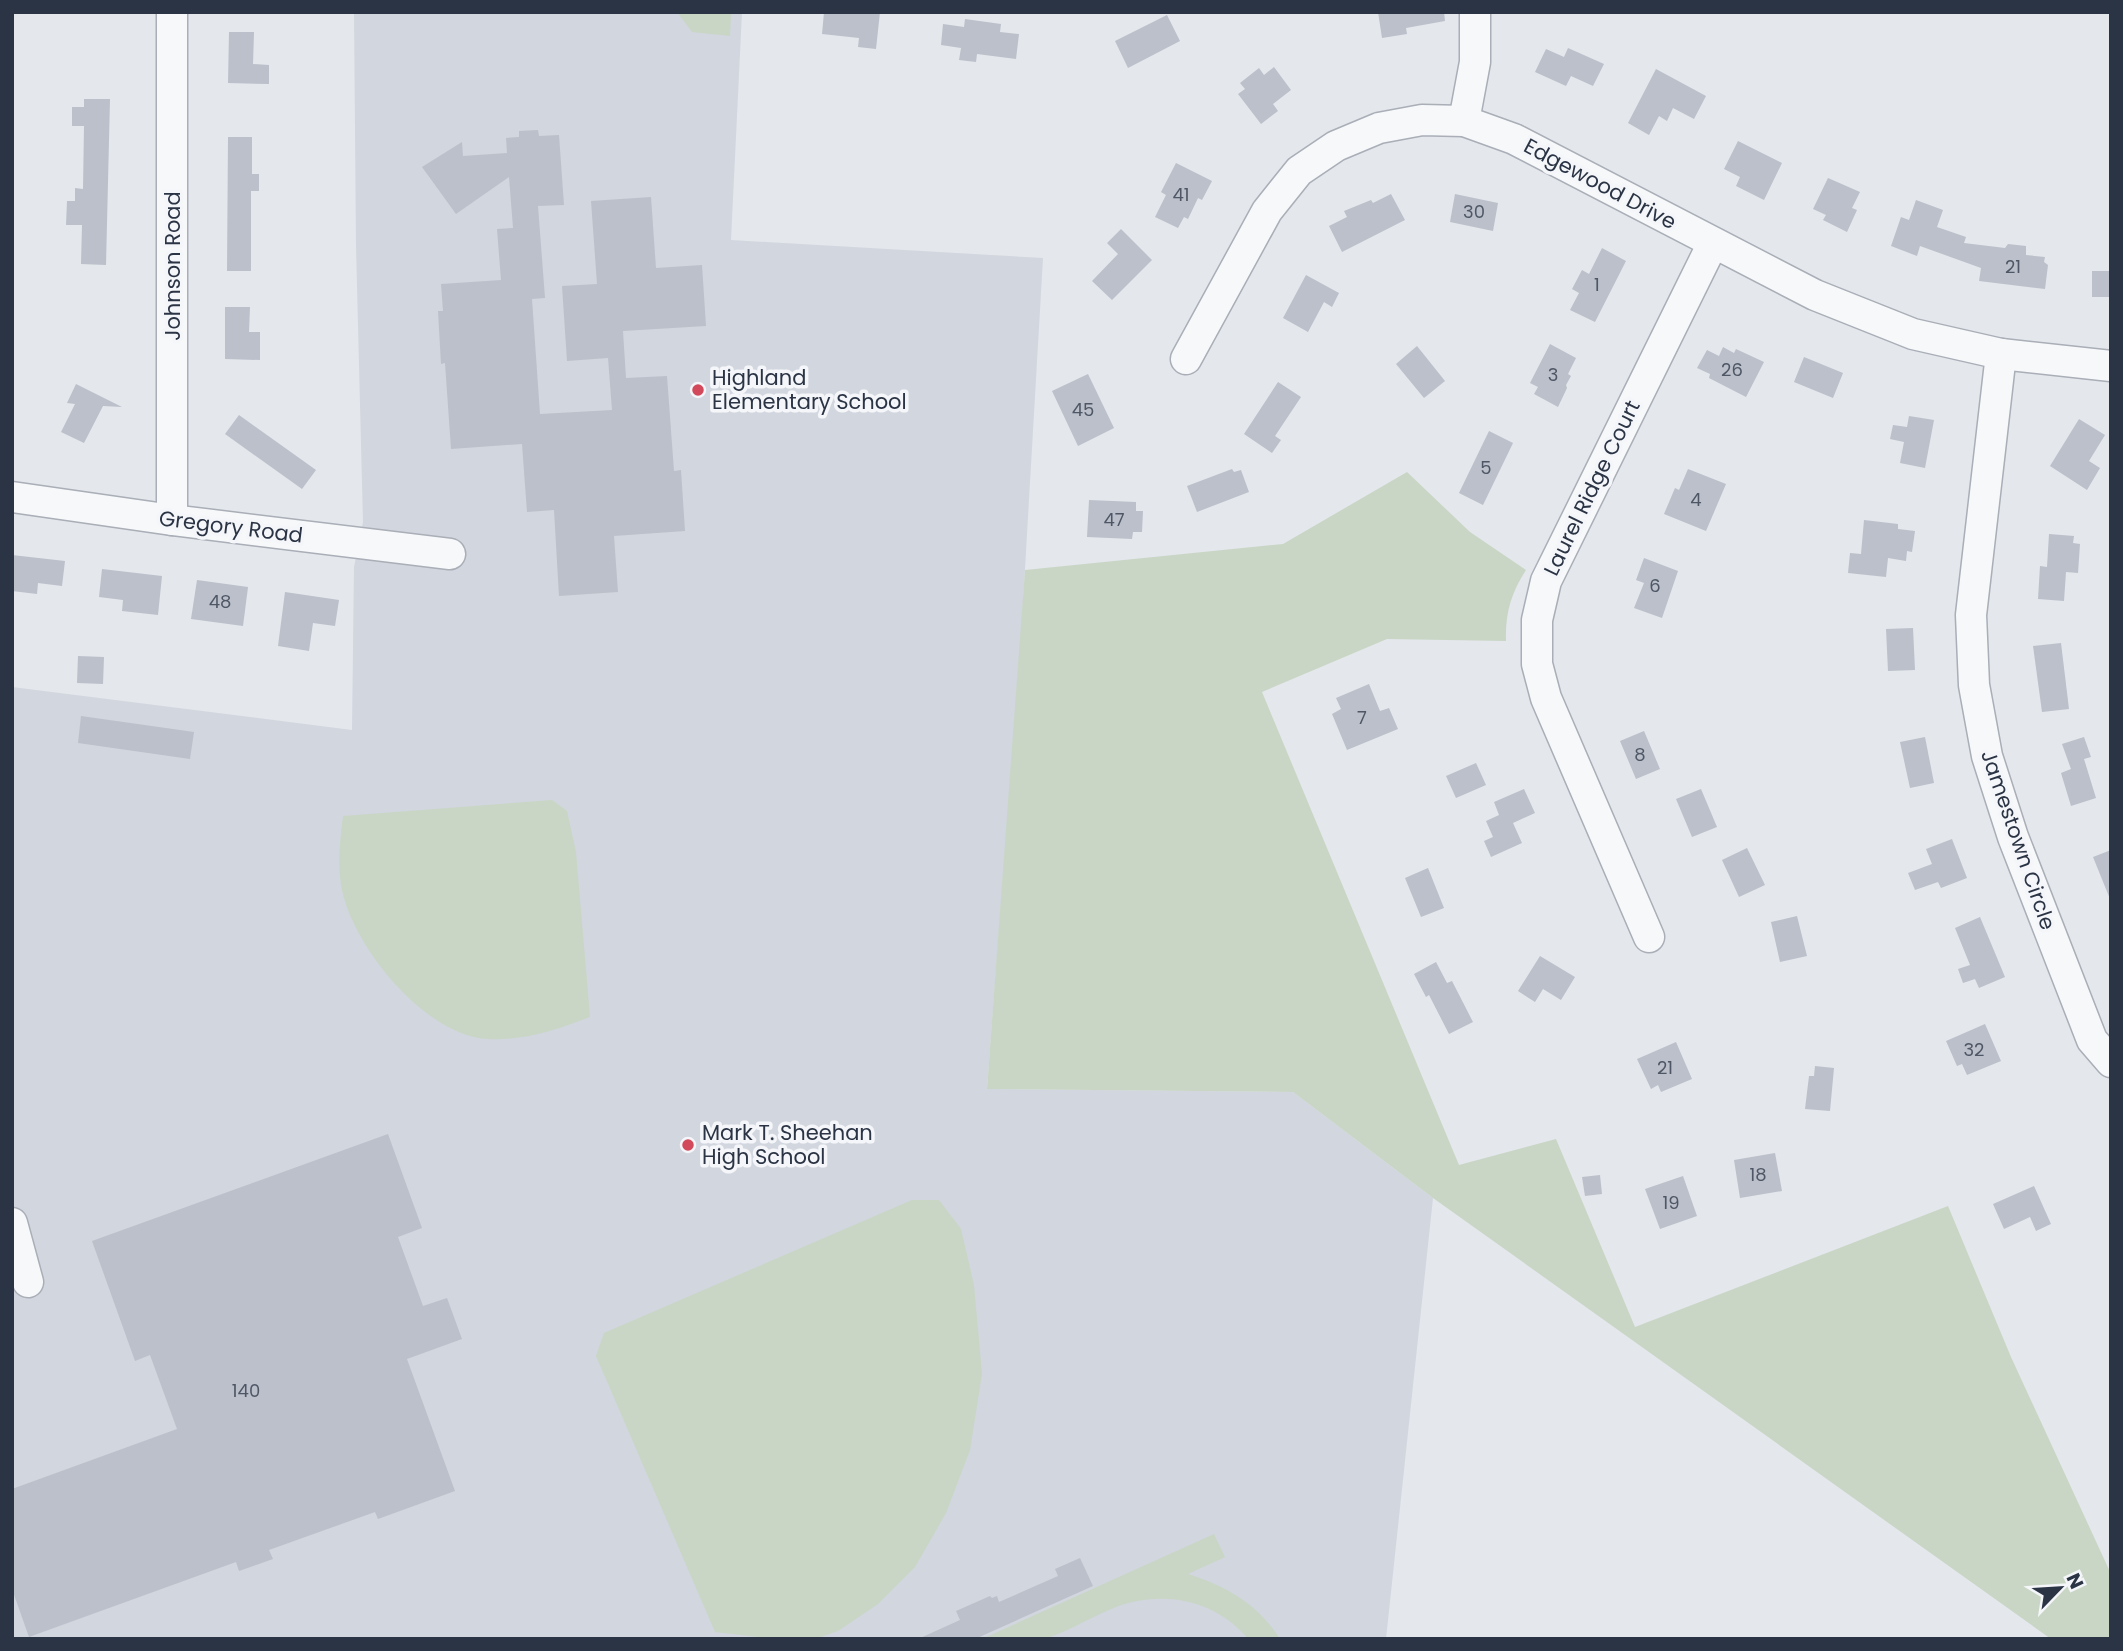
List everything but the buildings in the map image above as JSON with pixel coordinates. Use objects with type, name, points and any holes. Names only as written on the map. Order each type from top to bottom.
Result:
[{"type":"street","name":"Johnson Road","points":[[172,12],[172,520]]},
{"type":"street","points":[[1464,121],[1475,62],[1475,12]]},
{"type":"street","name":"Edgewood Drive","points":[[1185,359],[1267,211],[1299,171],[1336,145],[1379,128],[1422,120],[1464,121],[1514,139],[1815,295],[1901,329],[2001,354],[2111,366]]},
{"type":"street","name":"Laurel Ridge Court","points":[[1649,937],[1546,698],[1537,664],[1537,620],[1546,581],[1713,243]]},
{"type":"street","name":"Jamestown Circle","points":[[2001,354],[1971,615],[1974,685],[1987,756],[2013,837],[2092,1040],[2111,1062]]},
{"type":"street","name":"Gregory Road","points":[[12,497],[172,520],[450,554]]},
{"type":"street","points":[[12,1223],[28,1282]]},
{"type":"shaded area","name":"Mark T. Sheehan High School","points":[[354,12],[742,12],[731,240],[1043,258],[1020,655],[987,1089],[1293,1092],[1433,1198],[1386,1639],[12,1639],[12,687],[352,730],[354,567],[363,522],[356,246]]},
{"type":"green space","points":[[677,12],[731,12],[730,36],[692,32]]},
{"type":"green space","points":[[1407,472],[1470,532],[1526,570],[1510,604],[1506,641],[1387,639],[1262,692],[1459,1165],[1556,1139],[1635,1327],[1948,1206],[2011,1357],[2111,1574],[2111,1639],[2051,1639],[1433,1198],[1293,1092],[987,1089],[1025,570],[1283,544]]},
{"type":"green space","points":[[552,800],[567,811],[576,852],[590,1017],[552,1030],[514,1038],[487,1039],[463,1034],[440,1022],[417,1005],[377,962],[361,937],[349,913],[340,881],[343,816]]},
{"type":"green space","points":[[912,1200],[939,1200],[961,1229],[974,1285],[982,1374],[970,1450],[946,1513],[915,1567],[878,1604],[838,1631],[815,1639],[775,1639],[715,1632],[596,1356],[604,1333]]},
{"type":"green space","points":[[1214,1534],[1225,1557],[1188,1574],[1215,1584],[1240,1598],[1262,1616],[1280,1639],[1248,1639],[1235,1625],[1204,1607],[1169,1599],[1151,1599],[1116,1607],[1047,1638],[1024,1641],[982,1639]]},
{"type":"place","name":"Highland Elementary School","points":[[698,390]]},
{"type":"place","name":"Mark T. Sheehan High School","points":[[688,1145]]}]
